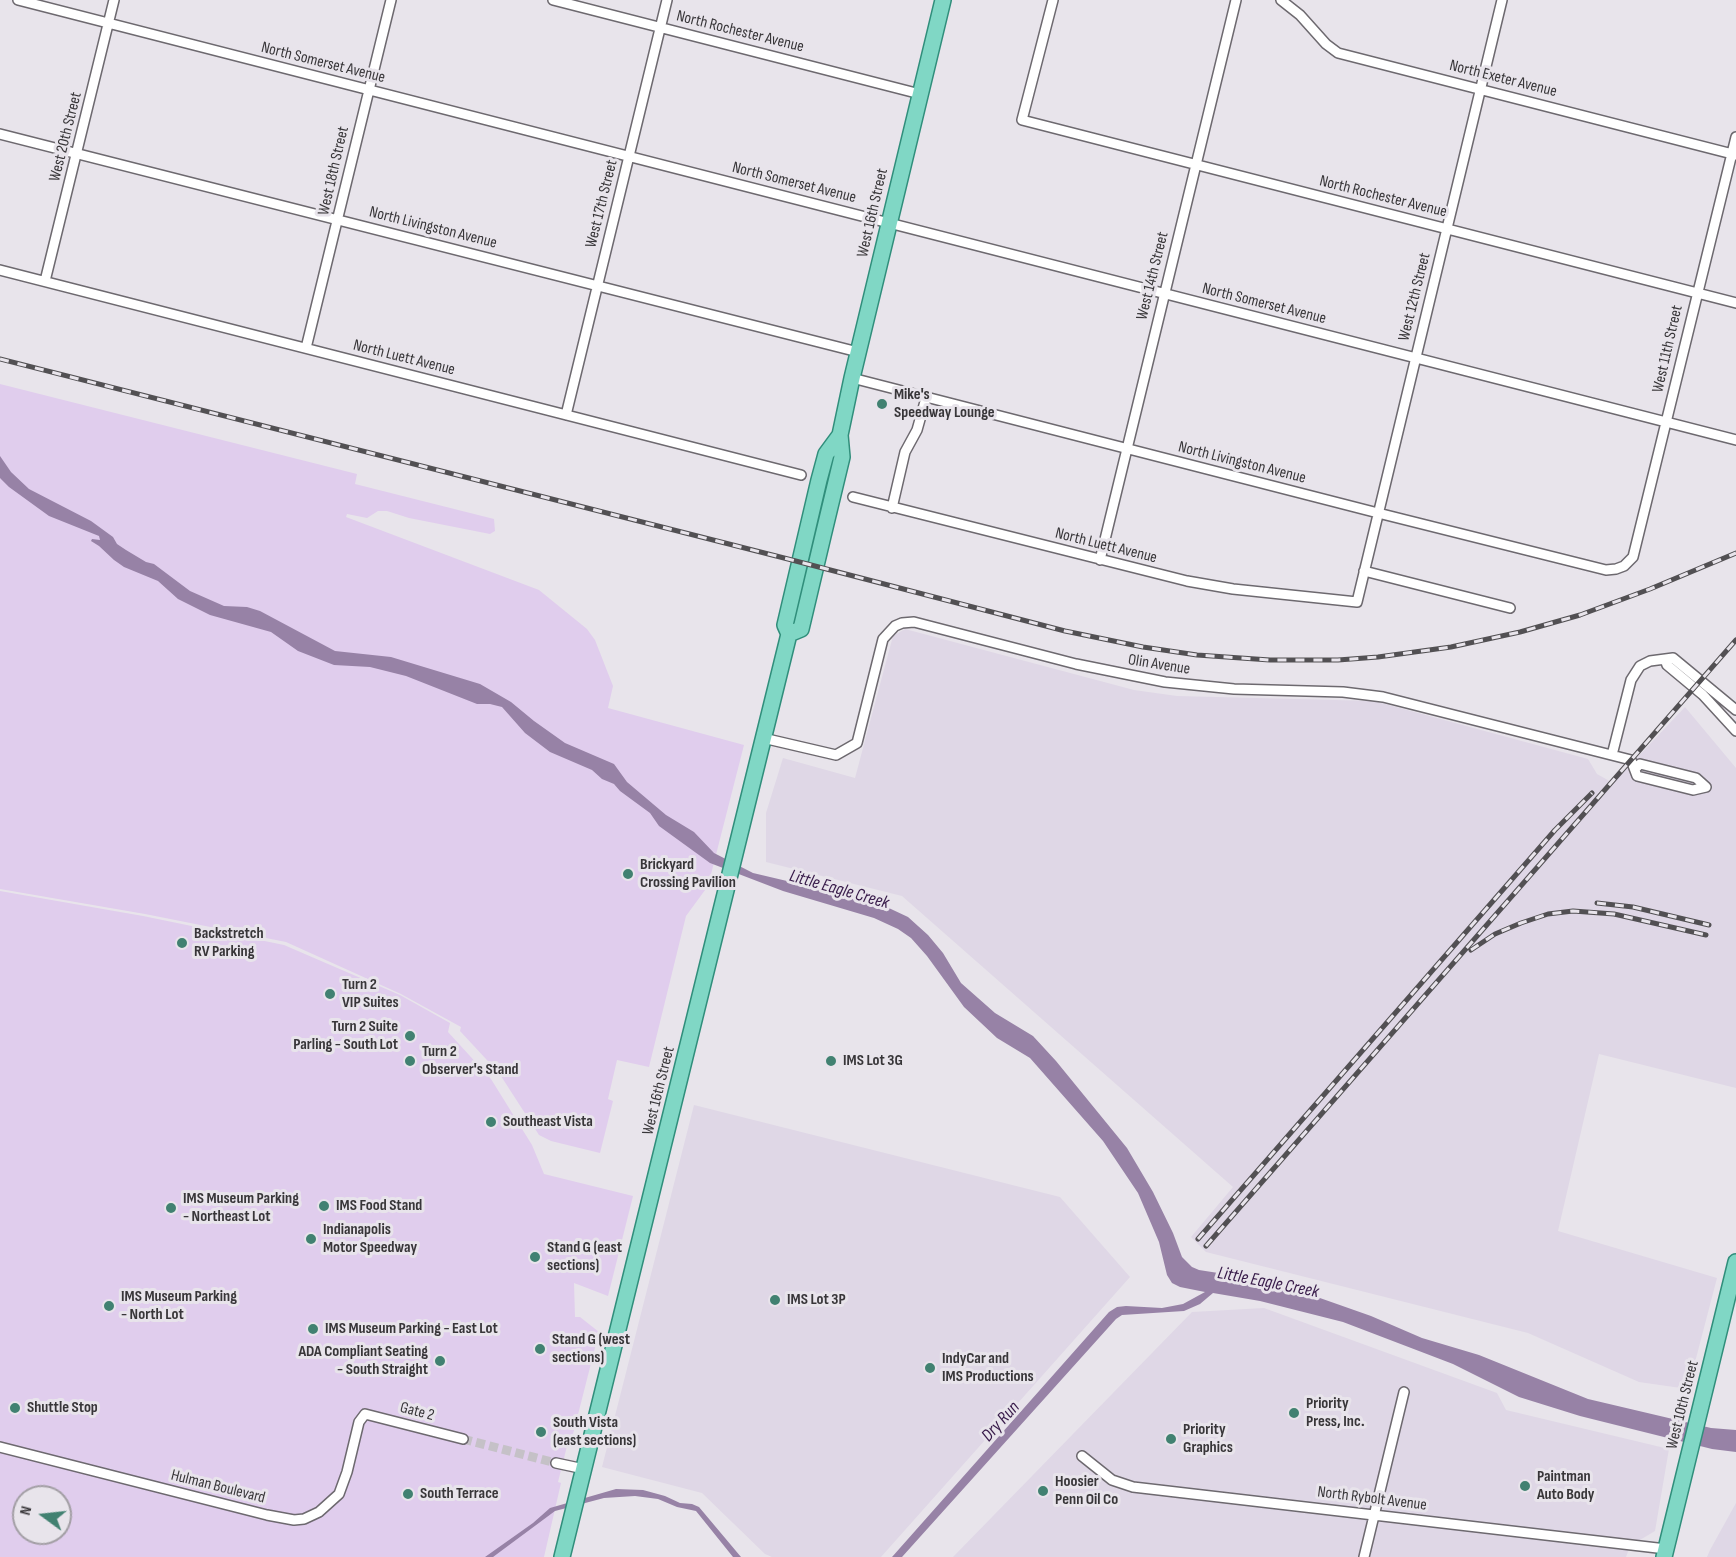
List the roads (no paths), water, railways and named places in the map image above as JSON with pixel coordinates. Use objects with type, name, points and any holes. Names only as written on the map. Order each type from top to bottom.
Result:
[{"type":"main road","name":"West 16th Street","points":[[562,1557],[789,634],[785,625],[826,454],[840,435],[943,0]]},
{"type":"main road","name":"West 10th Street","points":[[1665,1553],[1736,1262]]},
{"type":"street","name":"North Somerset Avenue","points":[[18,0],[1736,440]]},
{"type":"street","name":"West 20th Street","points":[[45,281],[78,155],[114,0]]},
{"type":"street","name":"West 18th Street","points":[[306,348],[391,0]]},
{"type":"street","name":"North Rochester Avenue","points":[[553,0],[920,94]]},
{"type":"street","name":"West 17th Street","points":[[566,415],[667,0]]},
{"type":"street","name":"North Rochester Avenue","points":[[1053,0],[1022,120],[1736,303]]},
{"type":"street","name":"West 14th Street","points":[[1100,560],[1236,0]]},
{"type":"street","name":"North Exeter Avenue","points":[[1281,0],[1300,15],[1326,45],[1335,51],[1734,154]]},
{"type":"street","name":"West 12th Street","points":[[1357,602],[1502,0]]},
{"type":"street","name":"North Livingston Avenue","points":[[0,134],[858,352]]},
{"type":"street","name":"West 11th Street","points":[[1624,566],[1633,557],[1697,294],[1734,154],[1736,137]]},
{"type":"street","name":"North Luett Avenue","points":[[0,270],[801,475]]},
{"type":"street","name":"North Livingston Avenue","points":[[852,378],[1606,570],[1616,570],[1624,566]]},
{"type":"street","points":[[892,508],[905,452],[917,430],[926,398]]},
{"type":"street","name":"North Luett Avenue","points":[[853,497],[1100,560],[1216,586],[1357,602]]},
{"type":"street","points":[[1365,571],[1510,608]]},
{"type":"street","name":"Olin Avenue","points":[[763,738],[836,755],[857,743],[883,639],[892,628],[908,622],[1096,669],[1158,681],[1227,689],[1371,694],[1631,760],[1637,776],[1693,790],[1706,787],[1696,778],[1689,776],[1640,764],[1635,769]]},
{"type":"street","points":[[1612,755],[1633,675],[1645,664],[1673,658],[1736,710]]},
{"type":"street","points":[[1665,659],[1667,665],[1703,695],[1736,731]]},
{"type":"street","points":[[1364,1557],[1404,1392]]},
{"type":"street","name":"Gate 2","points":[[365,1414],[462,1439]]},
{"type":"street","name":"Hulman Boulevard","points":[[0,1447],[237,1508],[294,1520],[304,1519],[320,1512],[339,1494],[359,1422],[365,1414]]},
{"type":"street","name":"North Rybolt Avenue","points":[[1082,1456],[1112,1480],[1133,1487],[1374,1514],[1665,1553]]},
{"type":"street","points":[[556,1463],[584,1469]]},
{"type":"tunnel","points":[[463,1439],[556,1463]]},
{"type":"railway","points":[[0,359],[1065,631],[1197,655],[1270,660],[1338,660],[1451,647],[1520,632],[1580,615],[1736,553]]},
{"type":"railway","points":[[1206,1246],[1736,640]]},
{"type":"railway","points":[[1198,1239],[1555,830],[1592,793]]},
{"type":"railway","points":[[1597,903],[1633,907],[1709,925]]},
{"type":"railway","points":[[1471,950],[1495,934],[1521,923],[1548,914],[1573,911],[1614,914],[1706,935]]},
{"type":"place","name":"Mike's Speedway Lounge","points":[[882,404]]},
{"type":"place","name":"Brickyard Crossing Pavilion","points":[[628,874]]},
{"type":"place","name":"Backstretch RV Parking","points":[[182,943]]},
{"type":"place","name":"Turn 2 VIP Suites","points":[[330,994]]},
{"type":"place","name":"Turn 2 Suite Parling - South Lot","points":[[410,1036]]},
{"type":"place","name":"Turn 2 Observer's Stand","points":[[410,1061]]},
{"type":"place","name":"IMS Lot 3G","points":[[831,1061]]},
{"type":"place","name":"Southeast Vista","points":[[491,1122]]},
{"type":"place","name":"IMS Food Stand","points":[[324,1206]]},
{"type":"place","name":"IMS Museum Parking - Northeast Lot","points":[[171,1208]]},
{"type":"place","name":"Indianapolis Motor Speedway","points":[[311,1239]]},
{"type":"place","name":"Stand G (east sections)","points":[[535,1257]]},
{"type":"place","name":"IMS Lot 3P","points":[[775,1300]]},
{"type":"place","name":"IMS Museum Parking - North Lot","points":[[109,1306]]},
{"type":"place","name":"IMS Museum Parking - East Lot","points":[[313,1329]]},
{"type":"place","name":"Stand G (west sections)","points":[[540,1349]]},
{"type":"place","name":"ADA Compliant Seating - South Straight","points":[[440,1361]]},
{"type":"place","name":"IndyCar and IMS Productions","points":[[930,1368]]},
{"type":"place","name":"Shuttle Stop","points":[[15,1408]]},
{"type":"place","name":"Priority Press, Inc.","points":[[1294,1413]]},
{"type":"place","name":"South Vista (east sections)","points":[[541,1432]]},
{"type":"place","name":"Priority Graphics","points":[[1171,1439]]},
{"type":"place","name":"Paintman Auto Body","points":[[1525,1486]]},
{"type":"place","name":"Hoosier Penn Oil Co","points":[[1043,1491]]},
{"type":"place","name":"South Terrace","points":[[408,1494]]},
{"type":"water label","name":"Little Eagle Creek","points":[[839,890]]},
{"type":"water label","name":"Little Eagle Creek","points":[[1268,1283]]},
{"type":"water label","name":"Dry Run","points":[[1001,1422]]}]
